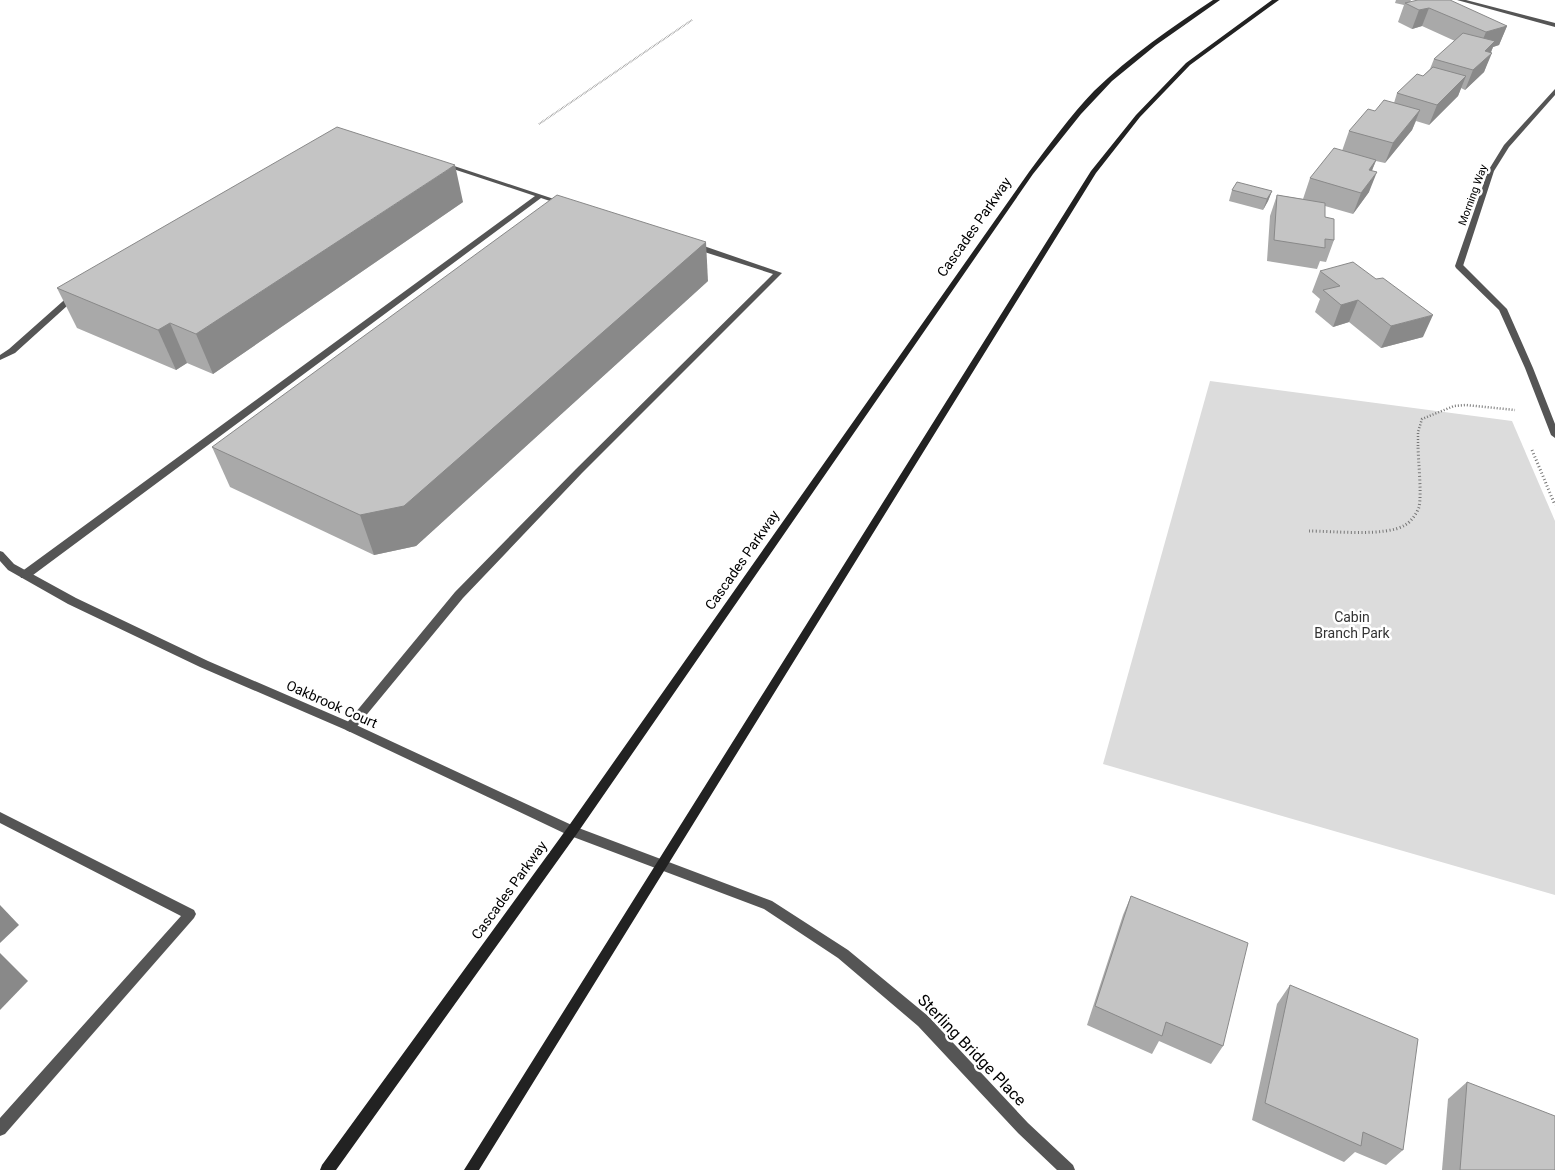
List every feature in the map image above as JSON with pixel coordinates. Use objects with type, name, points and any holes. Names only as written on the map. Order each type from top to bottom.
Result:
[{"type":"main road","name":"Cascades Parkway","points":[[327,1170],[572,831],[1031,174],[1097,93],[1139,54],[1217,0]]},
{"type":"main road","points":[[471,1170],[1093,172],[1138,116],[1188,64],[1276,0]]},
{"type":"street","points":[[1460,0],[1555,25]]},
{"type":"street","name":"Morning Way","points":[[1555,91],[1506,146],[1491,171],[1459,266],[1503,309],[1529,368],[1555,435]]},
{"type":"street","points":[[439,163],[568,205]]},
{"type":"street","points":[[24,575],[540,196]]},
{"type":"street","points":[[350,727],[459,595],[579,471],[778,273],[687,244]]},
{"type":"street","points":[[0,358],[12,351],[79,292]]},
{"type":"street","name":"Oakbrook Court","points":[[0,554],[11,567],[24,575],[72,601],[195,660],[350,727],[572,831],[660,866]]},
{"type":"street","points":[[0,816],[190,914],[0,1129]]},
{"type":"street","name":"Sterling Bridge Place","points":[[660,866],[768,905],[844,954],[923,1021],[1023,1128],[1068,1170]]},
{"type":"path","points":[[539,124],[692,20]]},
{"type":"path","points":[[1309,530],[1387,530],[1405,527],[1419,506],[1418,432],[1422,419],[1454,406],[1466,405],[1515,410]]},
{"type":"green space","name":"Cabin Branch Park","points":[[1210,381],[1512,421],[1555,521],[1555,895],[1103,764]]},
{"type":"building","points":[[1418,0],[1450,0],[1507,26],[1486,32],[1429,8],[1419,10],[1405,3]]},
{"type":"building","points":[[1463,33],[1495,41],[1485,51],[1492,53],[1473,70],[1434,59]]},
{"type":"building","points":[[1433,67],[1466,76],[1437,105],[1397,93],[1417,74],[1423,76]]},
{"type":"building","points":[[1384,100],[1420,110],[1393,143],[1349,131],[1368,109],[1375,111]]},
{"type":"building","points":[[337,127],[455,165],[196,334],[170,323],[158,330],[57,288]]},
{"type":"building","points":[[1334,148],[1376,160],[1369,170],[1377,172],[1361,193],[1310,178]]},
{"type":"building","points":[[1237,182],[1272,191],[1267,199],[1232,190]]},
{"type":"building","points":[[557,195],[706,242],[404,506],[360,515],[212,447]]},
{"type":"building","points":[[1277,195],[1325,203],[1325,217],[1334,219],[1334,240],[1325,239],[1325,248],[1274,240]]},
{"type":"building","points":[[1353,262],[1376,279],[1383,278],[1433,315],[1391,326],[1358,300],[1341,305],[1323,290],[1340,286],[1320,271]]},
{"type":"building","points":[[1131,896],[1248,943],[1223,1046],[1166,1022],[1162,1036],[1095,1006]]},
{"type":"building","points":[[1290,985],[1418,1039],[1403,1150],[1363,1132],[1361,1146],[1265,1103]]},
{"type":"building","points":[[1467,1082],[1555,1116],[1555,1170],[1460,1170]]}]
